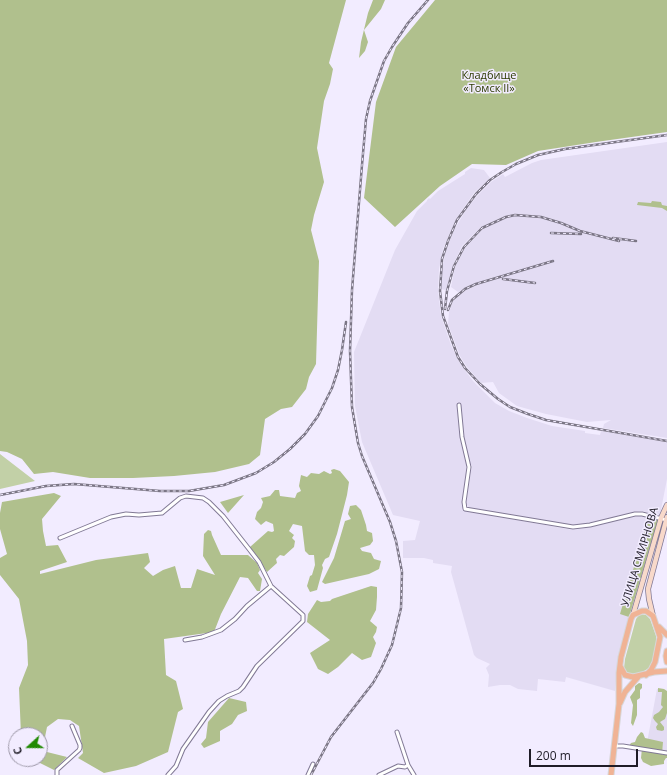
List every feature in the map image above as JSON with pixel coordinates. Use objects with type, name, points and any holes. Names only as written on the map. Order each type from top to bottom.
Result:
[{"type":"main road","name":"УЛИЦА СМИРНОВА","points":[[653,616],[648,589],[667,505]]},
{"type":"main road","name":"УЛИЦА СМИРНОВА","points":[[633,615],[665,518]]},
{"type":"main road","points":[[611,775],[619,704],[620,665],[633,615],[638,612],[646,611],[653,616],[657,624],[660,637],[658,652],[653,667],[646,675]]},
{"type":"main road","points":[[657,624],[667,635]]},
{"type":"main road","points":[[667,651],[667,662]]},
{"type":"main road","points":[[620,665],[626,675],[633,677],[667,671]]},
{"type":"main road","points":[[619,704],[625,692],[639,677]]},
{"type":"street","points":[[459,405],[464,452],[469,467],[464,502],[465,509],[573,527],[590,525],[635,514],[665,518]]},
{"type":"street","points":[[60,538],[111,517],[126,514],[139,515],[162,513],[180,498],[186,496],[203,498],[223,516],[259,562],[271,586],[303,615],[303,621],[257,666],[239,691],[227,696],[209,712],[182,749],[176,766],[168,775]]},
{"type":"street","points":[[185,640],[202,637],[221,630],[271,586]]},
{"type":"street","points":[[57,775],[57,770],[80,748],[72,726]]},
{"type":"street","points":[[397,732],[408,765],[414,775]]},
{"type":"street","points":[[614,746],[667,753]]},
{"type":"street","points":[[308,775],[313,764]]},
{"type":"street","points":[[378,775],[393,768],[408,765]]},
{"type":"shaded area","points":[[667,142],[667,438],[603,428],[604,424],[611,420],[587,422],[546,414],[517,406],[499,393],[493,382],[481,383],[467,367],[460,356],[448,324],[449,312],[453,301],[466,290],[476,286],[475,283],[458,292],[451,287],[455,267],[465,248],[482,230],[481,227],[462,246],[453,265],[446,290],[441,289],[442,269],[446,250],[454,230],[466,210],[491,182],[503,174],[505,177],[532,163],[541,160]]},
{"type":"shaded area","points":[[471,168],[484,170],[490,178],[474,193],[456,219],[443,249],[439,269],[438,291],[441,316],[451,345],[464,369],[473,381],[495,403],[509,411],[527,418],[552,426],[585,431],[585,433],[600,435],[601,431],[667,442],[667,479],[660,515],[642,511],[582,525],[573,525],[469,508],[466,503],[472,465],[466,464],[467,471],[462,510],[573,530],[636,516],[658,520],[625,632],[618,662],[615,691],[566,677],[565,682],[538,679],[537,691],[518,689],[510,685],[488,687],[489,675],[486,668],[490,664],[474,655],[451,572],[452,566],[433,563],[433,560],[424,558],[403,558],[403,541],[415,540],[420,521],[393,515],[362,442],[355,406],[354,352],[395,250],[417,211],[429,198],[430,199],[438,191],[465,174],[465,172]]},
{"type":"shaded area","points":[[657,689],[667,691],[667,752],[646,748]]},
{"type":"green space","points":[[0,0],[346,0],[329,63],[333,69],[324,101],[317,148],[324,182],[311,230],[319,261],[316,364],[309,377],[306,389],[292,407],[281,409],[265,419],[260,455],[249,464],[215,472],[174,476],[90,478],[53,472],[34,474],[22,459],[7,452],[0,451]]},
{"type":"green space","points":[[373,0],[385,0],[381,9],[364,30],[368,42],[365,51],[359,58],[361,42],[368,13]]},
{"type":"green space","name":"Кладбище «Томск II»","points":[[435,0],[667,0],[667,132],[538,151],[506,165],[472,164],[440,186],[395,227],[364,198],[376,102],[396,47]]},
{"type":"green space","points":[[652,201],[661,202],[662,205],[667,206],[667,211],[662,208],[637,205],[638,202],[651,203]]},
{"type":"green space","points":[[0,454],[35,481],[0,489]]},
{"type":"green space","points":[[334,469],[340,471],[349,482],[347,495],[337,534],[329,557],[325,559],[322,565],[323,568],[317,590],[310,592],[307,586],[315,565],[314,555],[309,555],[305,551],[302,526],[293,524],[289,531],[294,535],[292,538],[295,541],[294,547],[284,556],[280,555],[276,559],[277,563],[267,572],[250,547],[268,531],[274,531],[273,524],[266,521],[261,525],[255,519],[263,502],[261,498],[270,496],[275,490],[279,490],[280,496],[295,498],[297,493],[301,491],[299,486],[301,475],[307,477],[311,473],[319,474],[324,471],[330,474],[332,473],[331,470]]},
{"type":"green space","points":[[54,493],[61,496],[42,519],[43,531],[46,546],[58,545],[67,562],[40,571],[40,574],[96,560],[148,553],[150,562],[144,568],[153,576],[163,570],[175,566],[181,588],[191,588],[197,569],[215,575],[203,556],[204,534],[208,530],[211,531],[221,555],[248,555],[257,563],[260,570],[258,573],[262,579],[260,591],[257,591],[248,578],[240,577],[221,614],[214,632],[164,639],[166,675],[176,681],[183,709],[178,712],[168,752],[136,766],[104,773],[78,758],[83,753],[79,726],[70,720],[58,719],[47,727],[21,727],[19,688],[28,665],[27,641],[19,599],[0,575],[0,558],[7,554],[0,529],[2,502]]},
{"type":"green space","points":[[244,495],[228,513],[220,502]]},
{"type":"green space","points":[[356,505],[361,510],[367,531],[372,533],[373,541],[370,545],[360,548],[362,551],[371,553],[374,559],[381,561],[379,569],[369,574],[325,584],[322,582],[334,558],[345,521],[351,519],[348,514],[350,506]]},
{"type":"green space","points":[[652,518],[658,520],[629,617],[620,614],[647,523]]},
{"type":"green space","points":[[371,586],[377,587],[377,597],[376,610],[370,621],[377,627],[373,637],[376,643],[371,657],[362,660],[352,653],[338,667],[328,674],[318,669],[310,653],[330,640],[307,622],[308,614],[317,600],[321,602],[330,601]]},
{"type":"green space","points":[[640,614],[646,615],[650,619],[656,636],[656,644],[649,668],[639,674],[627,675],[624,668],[625,659],[636,619]]},
{"type":"green space","points":[[639,683],[642,684],[642,688],[640,690],[640,698],[637,700],[637,715],[633,726],[631,723],[633,705],[630,697],[635,690],[635,686]]},
{"type":"green space","points":[[658,688],[667,691],[667,713],[665,719],[660,722],[664,727],[664,730],[662,731],[657,730],[656,727],[658,724],[653,718],[654,715],[663,707],[661,705],[662,692],[658,692]]},
{"type":"green space","points":[[229,698],[246,702],[247,711],[238,715],[232,724],[220,731],[220,741],[204,748],[201,744],[206,738],[208,722]]},
{"type":"green space","points":[[641,732],[645,738],[663,742],[662,754],[667,754],[664,764],[651,766],[643,762],[641,758],[642,748],[629,746],[631,743],[635,742]]},
{"type":"green space","points":[[48,752],[67,757],[54,770],[48,767]]},
{"type":"railway","points":[[311,775],[331,737],[373,683],[381,669],[392,645],[401,608],[402,572],[396,541],[390,522],[362,456],[358,443],[352,407],[350,351],[352,290],[366,119],[370,101],[384,61],[392,47],[408,23],[428,0]]},
{"type":"railway","points":[[667,135],[565,149],[538,155],[516,164],[490,180],[476,194],[457,220],[442,259],[440,291],[443,316],[458,357],[465,368],[480,384],[510,407],[546,420],[667,441]]},
{"type":"railway","points":[[445,309],[447,291],[454,266],[464,247],[482,228],[506,217],[515,215],[541,217],[580,231],[619,241]]},
{"type":"railway","points":[[551,233],[581,234]]},
{"type":"railway","points":[[613,238],[636,241]]},
{"type":"railway","points":[[448,310],[452,300],[465,289],[476,284],[553,261]]},
{"type":"railway","points":[[503,279],[535,283]]},
{"type":"railway","points":[[0,495],[46,486],[74,484],[160,491],[189,491],[224,485],[256,473],[274,462],[290,449],[305,434],[318,416],[332,388],[338,370],[346,322]]}]
